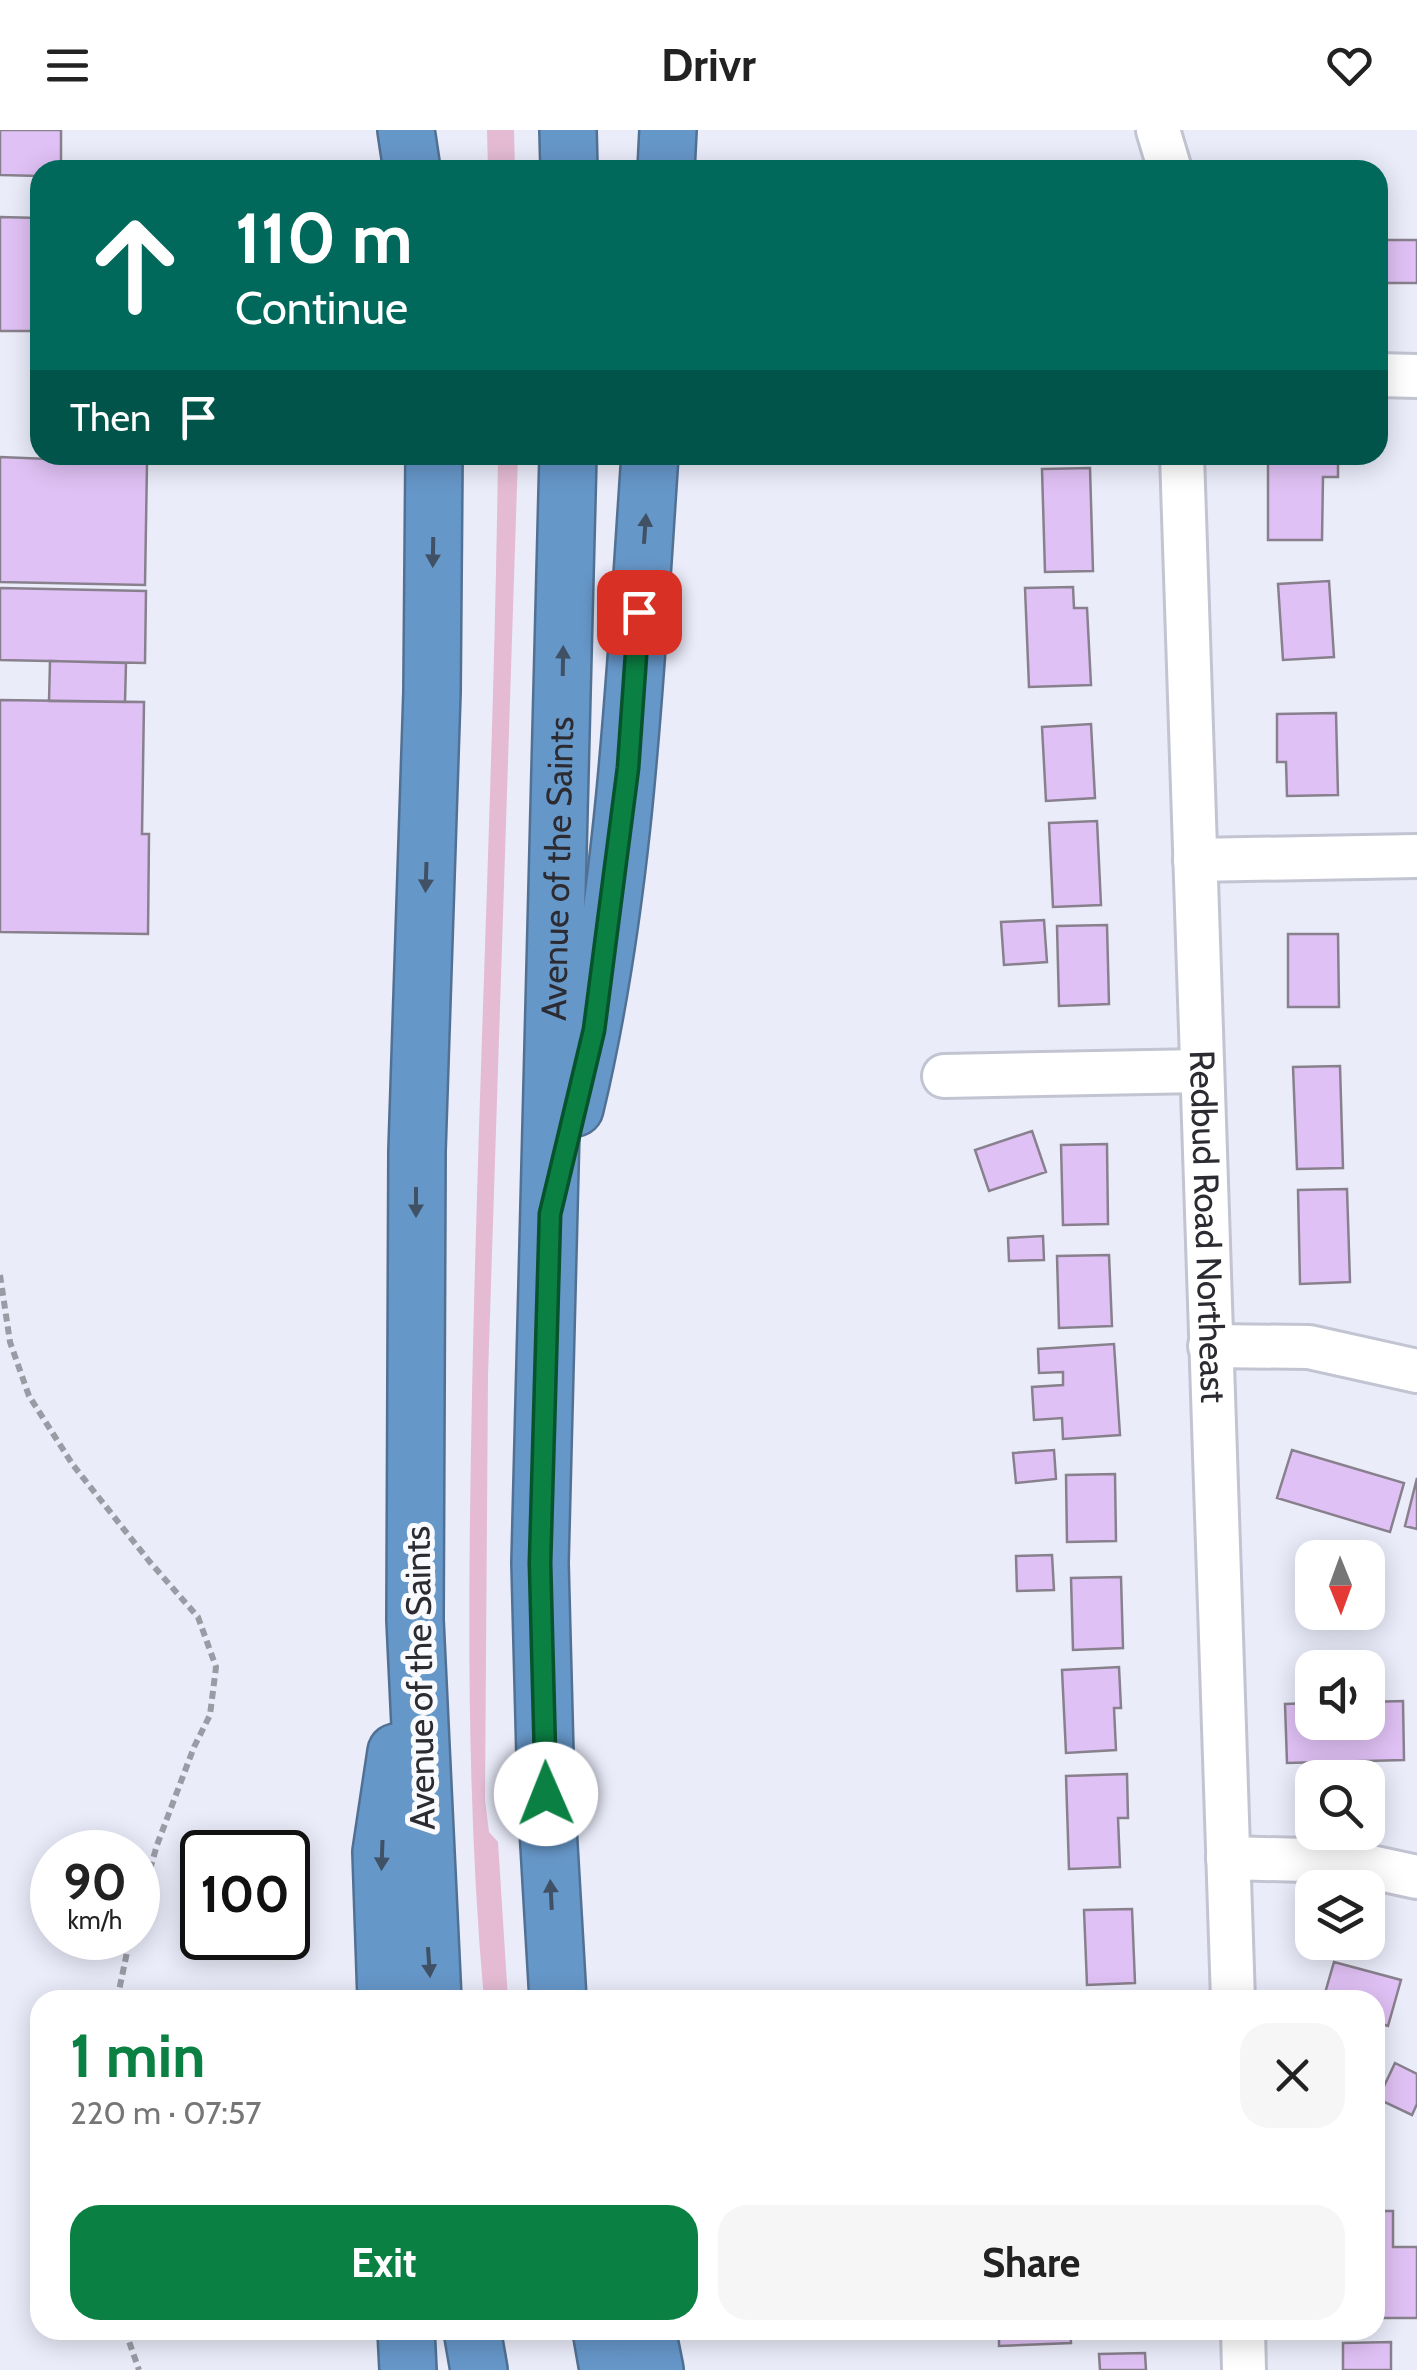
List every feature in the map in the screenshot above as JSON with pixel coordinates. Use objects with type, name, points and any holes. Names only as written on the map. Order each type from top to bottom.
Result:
[{"type":"highway","points":[[406,130],[410,160]]},
{"type":"highway","points":[[431,130],[432,160]]},
{"type":"highway","points":[[568,130],[569,160]]},
{"type":"highway","points":[[666,160],[668,130]]},
{"type":"highway","name":"Avenue of the Saints","points":[[433,1990],[415,1620],[417,1151],[432,692],[434,465]]},
{"type":"highway","name":"Avenue of the Saints","points":[[558,1990],[546,1794],[540,1563],[568,465]]},
{"type":"highway","points":[[550,1214],[594,1030],[628,768],[649,465]]},
{"type":"highway","points":[[386,1990],[381,1852],[415,1620]]},
{"type":"highway","points":[[406,2340],[408,2370]]},
{"type":"highway","points":[[474,2340],[478,2370]]},
{"type":"highway","points":[[603,2340],[608,2370]]},
{"type":"highway","points":[[649,2340],[656,2370]]},
{"type":"street","points":[[1158,130],[1167,160]]},
{"type":"street","points":[[1388,375],[1417,376]]},
{"type":"street","name":"Redbud Road Northeast","points":[[1182,465],[1233,1990]]},
{"type":"street","points":[[1195,860],[1417,856]]},
{"type":"street","points":[[944,1076],[1201,1071]]},
{"type":"street","points":[[1210,1346],[1309,1347],[1417,1372]]},
{"type":"street","points":[[1228,1858],[1343,1861],[1417,1878]]},
{"type":"street","points":[[1242,2340],[1244,2370]]},
{"type":"path","points":[[0,1276],[10,1342],[29,1396],[73,1464],[198,1617],[216,1667],[210,1715],[160,1839]]},
{"type":"path","points":[[119,1990],[125,1960]]},
{"type":"path","points":[[128,2340],[138,2370]]},
{"type":"shaded area","points":[[487,130],[514,130],[515,160],[488,160]]},
{"type":"shaded area","points":[[498,465],[518,465],[488,1376],[485,1800],[489,1832],[498,1842],[507,1990],[483,1990],[470,1698],[475,1277]]},
{"type":"building","points":[[0,130],[61,130],[61,160],[30,160],[30,176],[0,175]]},
{"type":"building","points":[[0,217],[30,218],[30,331],[0,331]]},
{"type":"building","points":[[1388,240],[1417,240],[1417,283],[1388,283]]},
{"type":"building","points":[[0,457],[30,458],[30,465],[147,465],[145,585],[0,582]]},
{"type":"building","points":[[1268,465],[1338,465],[1338,477],[1323,477],[1322,540],[1268,540]]},
{"type":"building","points":[[1090,468],[1093,571],[1045,572],[1042,469]]},
{"type":"building","points":[[1329,581],[1334,657],[1283,660],[1278,584]]},
{"type":"building","points":[[1073,587],[1074,608],[1087,608],[1091,685],[1029,687],[1025,588]]},
{"type":"building","points":[[0,588],[146,591],[145,663],[0,660]]},
{"type":"building","points":[[50,661],[126,663],[125,702],[49,701]]},
{"type":"building","points":[[0,700],[144,702],[142,834],[149,834],[148,934],[0,932]]},
{"type":"building","points":[[1336,713],[1338,795],[1287,796],[1286,762],[1277,762],[1277,714]]},
{"type":"building","points":[[1091,724],[1095,798],[1046,801],[1042,727]]},
{"type":"building","points":[[1097,821],[1101,905],[1053,907],[1049,823]]},
{"type":"building","points":[[1044,920],[1047,962],[1004,965],[1001,922]]},
{"type":"building","points":[[1107,925],[1109,1004],[1059,1006],[1057,926]]},
{"type":"building","points":[[1288,934],[1338,934],[1339,1007],[1288,1007]]},
{"type":"building","points":[[1340,1066],[1343,1168],[1297,1169],[1293,1067]]},
{"type":"building","points":[[1032,1131],[1046,1172],[989,1191],[975,1150]]},
{"type":"building","points":[[1107,1144],[1108,1224],[1063,1225],[1061,1145]]},
{"type":"building","points":[[1347,1189],[1350,1282],[1300,1284],[1298,1190]]},
{"type":"building","points":[[1043,1236],[1044,1260],[1009,1261],[1008,1238]]},
{"type":"building","points":[[1109,1255],[1112,1326],[1059,1328],[1057,1256]]},
{"type":"building","points":[[1114,1344],[1120,1435],[1063,1439],[1062,1418],[1034,1420],[1032,1387],[1063,1385],[1063,1372],[1039,1373],[1038,1349]]},
{"type":"building","points":[[1054,1450],[1056,1479],[1016,1483],[1013,1453]]},
{"type":"building","points":[[1292,1450],[1404,1483],[1390,1532],[1277,1498]]},
{"type":"building","points":[[1115,1474],[1116,1541],[1067,1542],[1066,1475]]},
{"type":"building","points":[[1417,1478],[1417,1529],[1405,1526]]},
{"type":"building","points":[[1052,1555],[1054,1590],[1017,1591],[1016,1556]]},
{"type":"building","points":[[1121,1577],[1123,1648],[1073,1650],[1071,1578]]},
{"type":"building","points":[[1119,1667],[1121,1708],[1114,1708],[1116,1750],[1066,1753],[1062,1670]]},
{"type":"building","points":[[1403,1701],[1404,1760],[1287,1763],[1285,1704],[1295,1704],[1295,1740],[1385,1740],[1385,1702]]},
{"type":"building","points":[[1127,1774],[1128,1818],[1118,1818],[1120,1867],[1069,1869],[1066,1776]]},
{"type":"building","points":[[1132,1909],[1135,1983],[1087,1985],[1084,1910]]},
{"type":"building","points":[[1334,1962],[1401,1980],[1388,2026],[1385,1990],[1326,1990]]},
{"type":"building","points":[[1395,2063],[1417,2074],[1417,2104],[1412,2115],[1385,2102],[1385,2084]]},
{"type":"building","points":[[1385,2211],[1393,2211],[1393,2247],[1417,2247],[1417,2318],[1385,2318]]},
{"type":"building","points":[[999,2340],[1071,2343],[999,2346]]},
{"type":"building","points":[[1391,2342],[1391,2370],[1343,2370],[1343,2343]]},
{"type":"building","points":[[1145,2353],[1146,2370],[1100,2370],[1099,2354]]},
{"type":"route","points":[[546,1794],[540,1563],[550,1214],[594,1030],[628,768],[639,612]]}]
